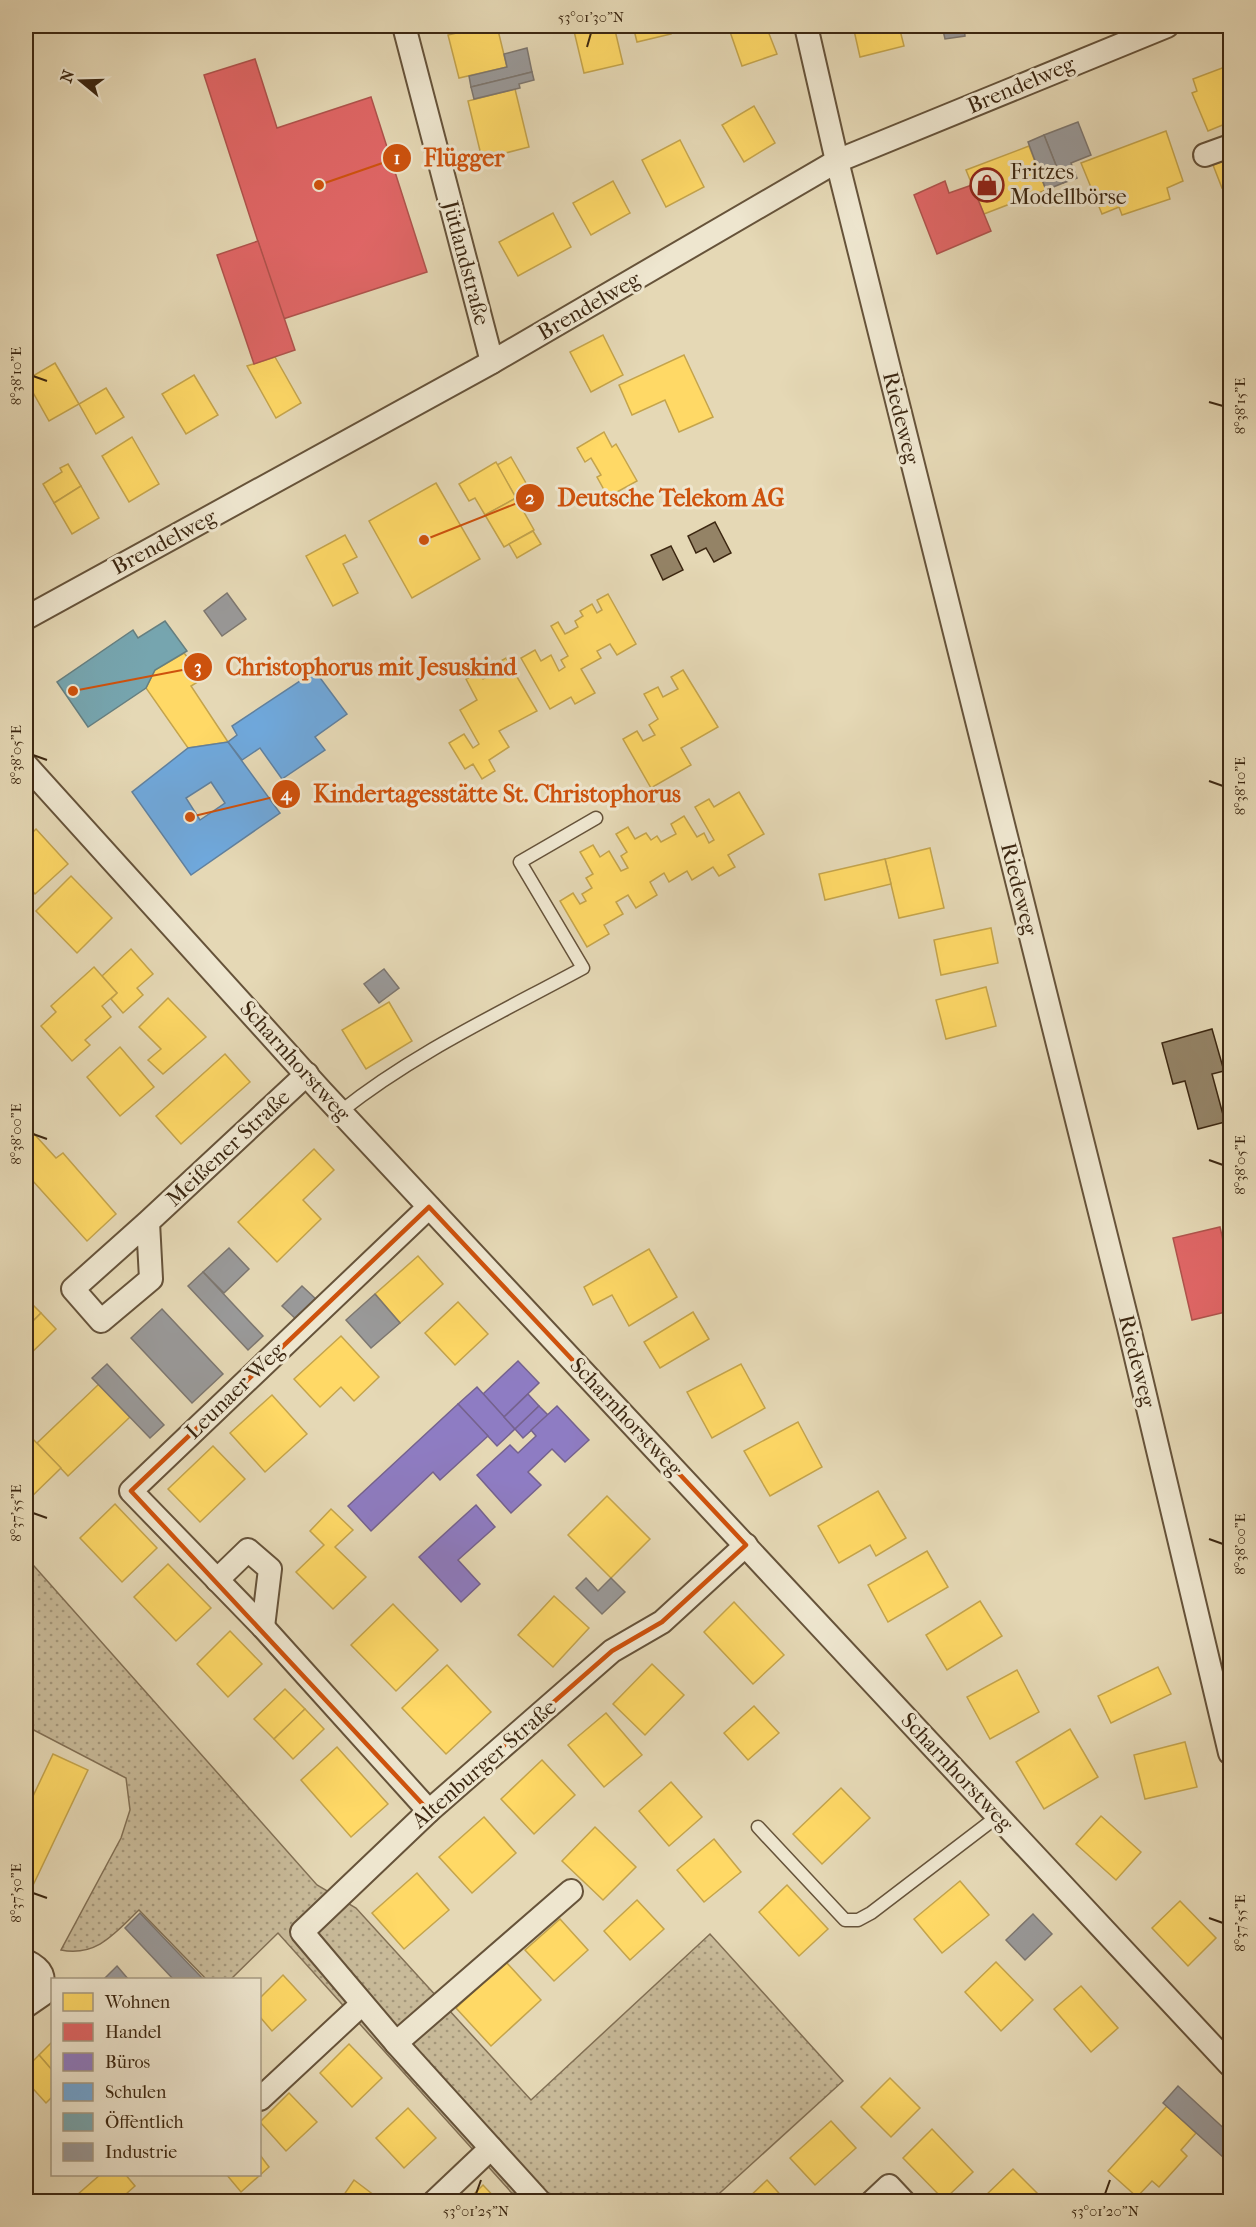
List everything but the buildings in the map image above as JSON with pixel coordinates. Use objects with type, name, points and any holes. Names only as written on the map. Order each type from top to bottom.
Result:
[{"type":"street","name":"Jütlandstraße","points":[[405,26],[492,362]]},
{"type":"street","name":"Riedeweg","points":[[806,26],[837,161],[1129,1328],[1230,1753]]},
{"type":"street","name":"Brendelweg","points":[[26,618],[492,362],[837,161],[1167,26]]},
{"type":"street","points":[[1205,155],[1230,146]]},
{"type":"street","name":"Scharnhorstweg","points":[[26,765],[340,1112],[1230,2065]]},
{"type":"street","name":"Meißener Straße","points":[[148,1222],[307,1074]]},
{"type":"street","name":"Leunaer Weg","points":[[429,1207],[131,1491],[263,1627],[429,1811]]},
{"type":"street","name":"Altenburger Straße","points":[[540,2202],[396,2043],[302,1932],[429,1811],[612,1651],[662,1622],[746,1545]]},
{"type":"street","points":[[217,1580],[248,1550],[270,1569],[263,1627]]},
{"type":"street","points":[[396,2043],[571,1891]]},
{"type":"street","points":[[26,1961],[39,1967],[45,1978],[42,1995],[26,2006]]},
{"type":"street","points":[[261,2098],[362,2004]]},
{"type":"street","points":[[434,2202],[491,2148]]},
{"type":"street","points":[[872,2202],[890,2186],[904,2202]]},
{"type":"lane","points":[[340,1112],[373,1086],[444,1043],[583,968],[520,862],[596,818]]},
{"type":"lane","points":[[758,1827],[844,1920],[858,1920],[917,1879],[998,1816]]},
{"type":"highlighted area","points":[[429,1207],[746,1545],[662,1622],[612,1651],[429,1811],[131,1491]]},
{"type":"shaded area","points":[[34,1566],[317,1885],[356,1908],[531,2100],[710,1934],[843,2081],[711,2201],[519,2201],[278,1933],[232,1978],[205,1978],[139,1910],[113,1935],[95,1946],[85,1950],[61,1950],[121,1838],[130,1810],[126,1778],[26,1726],[26,1573]]},
{"type":"place","name":"Flügger","points":[[319,185]]},
{"type":"place","name":"Fritzes Modellbörse","points":[[987,185]]},
{"type":"place","name":"Deutsche Telekom AG","points":[[424,540]]},
{"type":"place","name":"Christophorus mit Jesuskind","points":[[73,691]]},
{"type":"place","name":"Kindertagesstätte St. Christophorus","points":[[190,817]]}]
